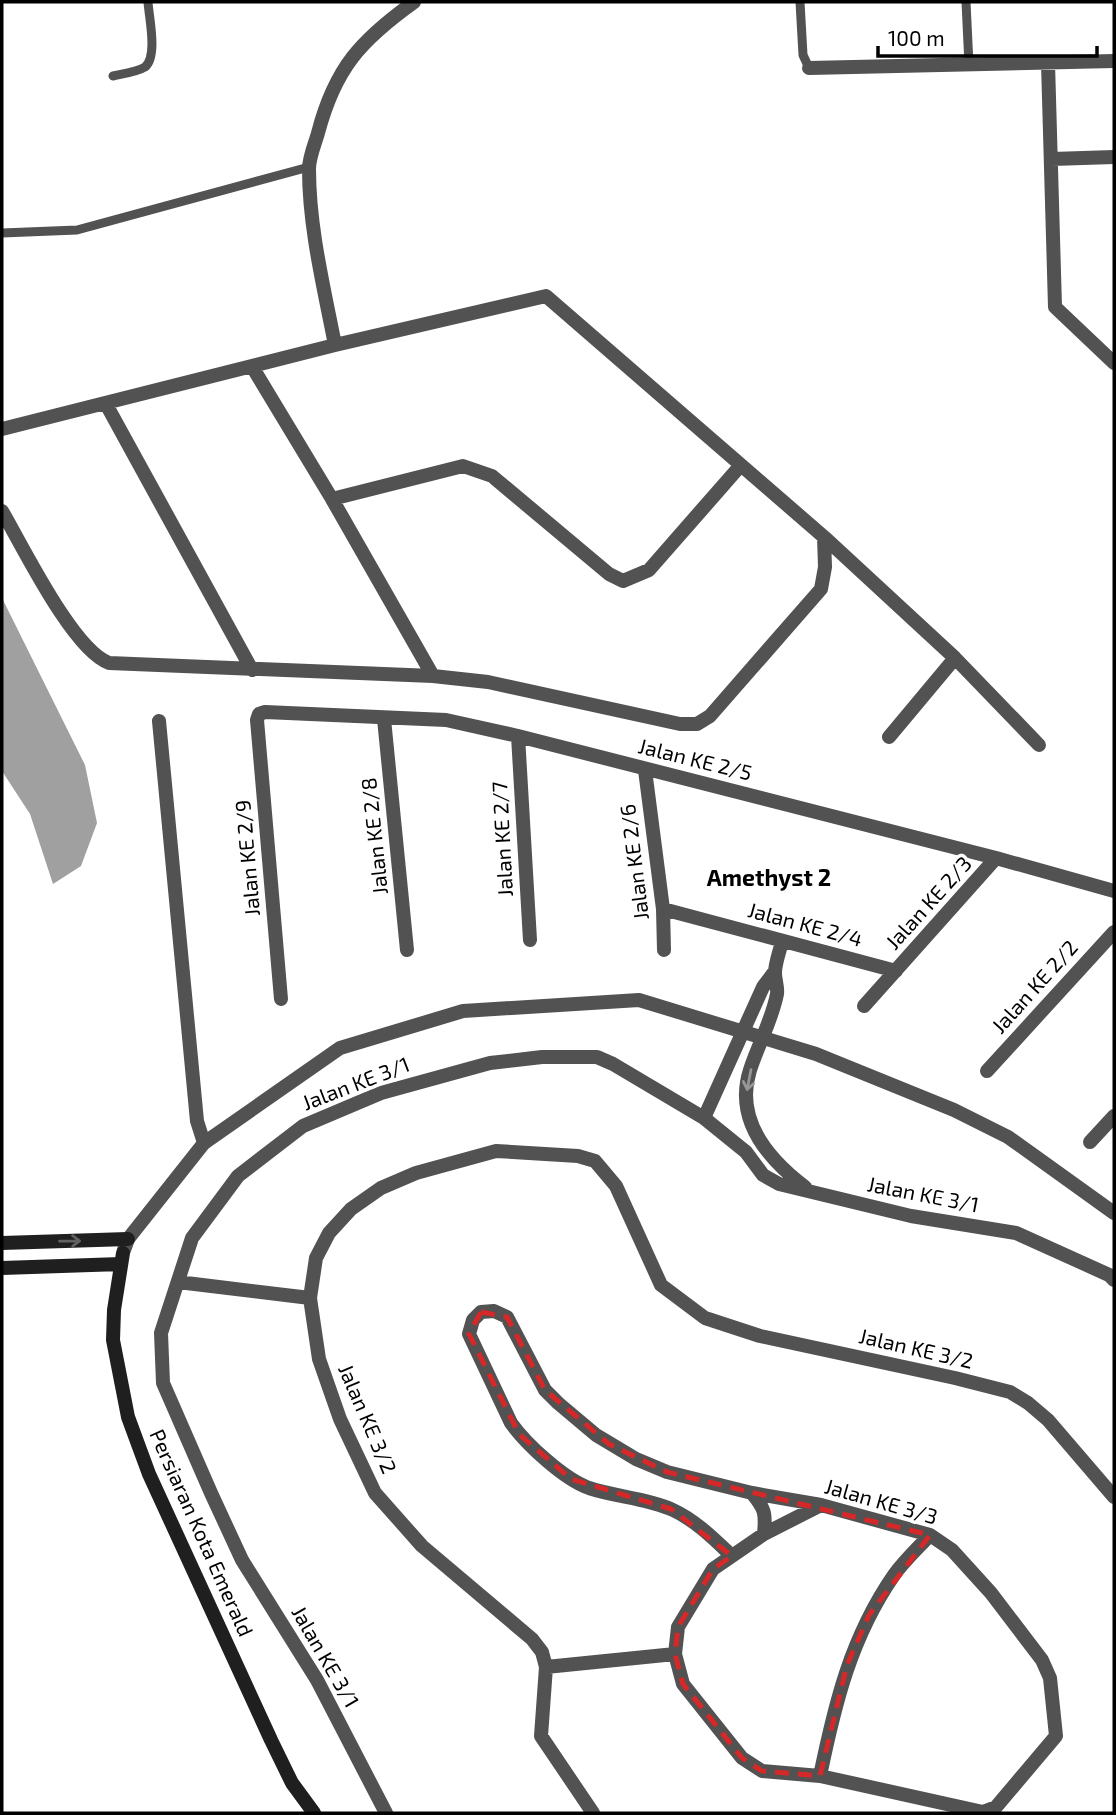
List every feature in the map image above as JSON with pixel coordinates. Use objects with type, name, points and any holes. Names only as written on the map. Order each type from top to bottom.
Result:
[{"type":"main road","points":[[7,1243],[124,1252]]},
{"type":"main road","points":[[5,1267],[124,1252]]},
{"type":"main road","name":"Persiaran Kota Emerald","points":[[124,1252],[113,1340],[128,1417],[149,1474],[271,1740],[292,1783],[314,1813]]},
{"type":"street","points":[[335,345],[316,245],[309,167],[320,123],[336,81],[356,51],[379,27],[414,2]]},
{"type":"street","points":[[809,68],[1114,61]]},
{"type":"street","points":[[1048,63],[1055,307],[1114,363]]},
{"type":"street","points":[[1052,159],[1114,157]]},
{"type":"street","points":[[2,429],[253,368],[335,345],[546,296],[824,537],[955,658],[1039,745]]},
{"type":"street","points":[[253,368],[332,499],[433,676]]},
{"type":"street","points":[[106,404],[252,670]]},
{"type":"street","points":[[332,499],[463,466],[479,470],[492,476],[608,574],[623,581],[649,570],[741,465]]},
{"type":"street","points":[[2,510],[70,628],[101,660],[122,665],[433,676],[488,682],[680,724],[696,724],[710,716],[821,589],[825,568],[824,537]]},
{"type":"street","points":[[889,737],[955,658]]},
{"type":"street","name":"Jalan KE 2/5","points":[[259,714],[265,712],[446,720],[996,858],[1114,891]]},
{"type":"street","name":"Jalan KE 2/9","points":[[259,714],[257,720],[281,999]]},
{"type":"street","name":"Jalan KE 2/8","points":[[384,719],[407,950]]},
{"type":"street","points":[[159,721],[197,1121],[204,1143]]},
{"type":"street","name":"Jalan KE 2/7","points":[[518,736],[530,940]]},
{"type":"street","name":"Jalan KE 2/6","points":[[645,770],[663,909],[664,950]]},
{"type":"street","name":"Jalan KE 2/3","points":[[864,1006],[996,858]]},
{"type":"street","name":"Jalan KE 2/4","points":[[663,909],[896,971]]},
{"type":"street","name":"Jalan KE 2/2","points":[[988,1071],[1114,932]]},
{"type":"street","points":[[782,941],[775,971],[778,992],[749,1073],[746,1098],[748,1121],[778,1163],[812,1192]]},
{"type":"street","points":[[704,1118],[763,987],[775,971]]},
{"type":"street","points":[[124,1252],[204,1143],[340,1048],[463,1011],[639,1000],[816,1054],[954,1110],[1008,1137],[1114,1213]]},
{"type":"street","name":"Jalan KE 3/1","points":[[386,1813],[317,1680],[242,1560],[163,1383],[161,1333],[192,1238],[238,1176],[303,1126],[381,1093],[491,1063],[542,1056],[597,1057],[704,1118],[746,1152],[763,1175],[779,1184],[911,1216],[1016,1233],[1109,1275],[1114,1280]]},
{"type":"street","points":[[1090,1142],[1114,1116]]},
{"type":"street","name":"Jalan KE 3/2","points":[[546,1667],[542,1651],[531,1639],[422,1546],[376,1493],[340,1419],[319,1359],[310,1298],[316,1258],[329,1233],[351,1209],[381,1188],[416,1173],[496,1152],[578,1156],[596,1161],[616,1186],[662,1284],[691,1310],[705,1318],[760,1336],[1010,1392],[1048,1420],[1114,1497]]},
{"type":"street","points":[[178,1282],[310,1298]]},
{"type":"street","name":"Jalan KE 3/3","points":[[494,1311],[507,1317],[545,1390],[609,1444],[636,1459],[667,1472],[752,1493],[821,1505],[930,1535],[952,1550],[991,1593],[1042,1660],[1051,1678],[1056,1736],[996,1807],[983,1812],[820,1776],[762,1771],[742,1758],[683,1684],[675,1654],[678,1627],[713,1569],[732,1556],[686,1517],[671,1509],[588,1487],[571,1479],[519,1434],[511,1423],[469,1334],[473,1320],[481,1312],[494,1311]]},
{"type":"street","points":[[752,1493],[764,1507],[764,1534]]},
{"type":"street","points":[[732,1556],[764,1534],[821,1505]]},
{"type":"street","points":[[820,1776],[846,1665],[869,1615],[895,1573],[930,1535]]},
{"type":"street","points":[[593,1813],[541,1736],[546,1667],[675,1654]]},
{"type":"lane","points":[[113,76],[143,68],[150,61],[153,52],[148,2]]},
{"type":"lane","points":[[800,2],[803,55],[809,68]]},
{"type":"lane","points":[[966,2],[970,65]]},
{"type":"lane","points":[[2,233],[77,230],[309,167]]},
{"type":"highlighted area","points":[[481,1312],[507,1317],[545,1390],[609,1444],[667,1472],[930,1535],[869,1615],[847,1665],[820,1776],[762,1771],[742,1758],[683,1684],[675,1654],[678,1627],[713,1569],[732,1556],[671,1509],[571,1479],[519,1434],[469,1334]]},
{"type":"shaded area","points":[[2,598],[85,765],[97,823],[81,866],[53,884],[30,814],[2,771]]},
{"type":"district","name":"Amethyst 2","points":[[769,878]]}]
